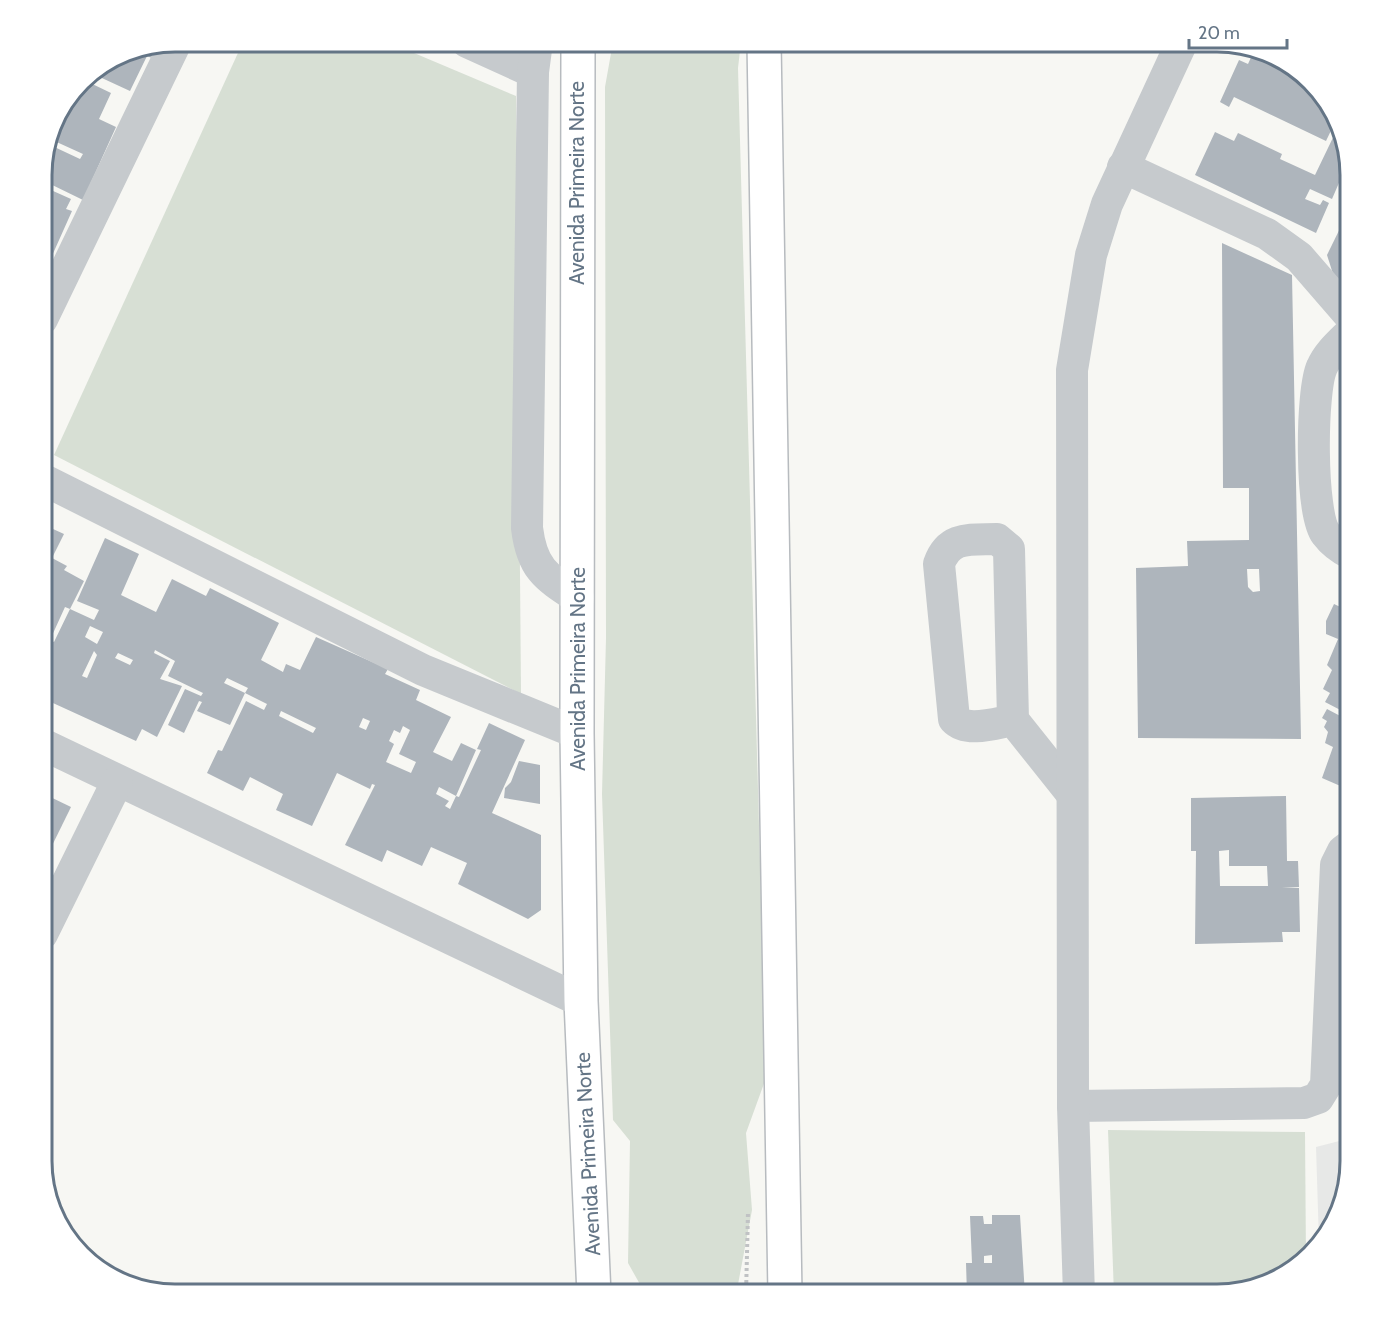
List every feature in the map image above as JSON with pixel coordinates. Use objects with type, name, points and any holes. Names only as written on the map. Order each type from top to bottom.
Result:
[{"type":"main road","name":"Avenida Primeira Norte","points":[[578,52],[577,733],[581,1001],[599,1284]]},
{"type":"main road","points":[[764,52],[785,1280]]},
{"type":"street","points":[[512,52],[535,57],[526,528],[530,550],[538,568],[550,580],[578,598]]},
{"type":"street","points":[[1079,1284],[1073,1106],[1072,370],[1091,255],[1107,204],[1177,52]]},
{"type":"street","points":[[53,296],[171,53]]},
{"type":"street","points":[[1124,167],[1267,234],[1299,256],[1340,304]]},
{"type":"street","points":[[1340,343],[1321,369],[1313,480],[1320,522],[1326,534],[1340,545]]},
{"type":"street","points":[[53,485],[423,670],[577,733]]},
{"type":"street","points":[[1013,720],[970,727],[959,725],[954,719],[939,564],[943,551],[958,541],[998,539],[1009,549],[1013,720],[1072,794]]},
{"type":"street","points":[[53,750],[581,1001]]},
{"type":"street","points":[[53,912],[117,782]]},
{"type":"street","points":[[1073,1106],[1304,1103],[1318,1098],[1326,1086],[1339,1046],[1336,865],[1340,857]]},
{"type":"shaded area","points":[[238,52],[412,52],[516,96],[521,694],[54,455]]},
{"type":"shaded area","points":[[611,52],[740,52],[738,68],[766,1078],[746,1133],[752,1210],[738,1284],[640,1284],[628,1263],[630,1141],[613,1120],[602,794],[606,638],[605,87]]},
{"type":"shaded area","points":[[1108,1130],[1305,1132],[1306,1246],[1286,1264],[1264,1275],[1233,1283],[1114,1284]]},
{"type":"shaded area","points":[[1340,1141],[1338,1185],[1328,1216],[1319,1232],[1316,1147]]},
{"type":"building","points":[[147,56],[130,91],[101,78],[121,65]]},
{"type":"building","points":[[1251,58],[1264,62],[1286,73],[1304,89],[1328,121],[1331,130],[1326,141],[1234,97],[1229,107],[1220,102],[1239,60],[1248,64]]},
{"type":"building","points":[[93,84],[111,93],[99,119],[116,127],[83,200],[53,185],[53,168],[56,148],[80,159],[83,154],[58,142],[73,107]]},
{"type":"building","points":[[1215,132],[1234,141],[1238,133],[1282,154],[1280,159],[1315,175],[1334,136],[1340,180],[1332,199],[1310,189],[1305,199],[1320,205],[1323,200],[1329,203],[1316,233],[1195,175]]},
{"type":"building","points":[[53,191],[71,199],[66,209],[72,211],[53,254]]},
{"type":"building","points":[[1340,228],[1340,280],[1334,277],[1327,255]]},
{"type":"building","points":[[1222,243],[1292,275],[1301,739],[1138,738],[1136,568],[1188,566],[1187,541],[1249,540],[1249,488],[1223,488]],"holes":[[[1247,569],[1259,569],[1260,591],[1253,592],[1248,587]]]},
{"type":"building","points":[[53,529],[64,534],[53,556]]},
{"type":"building","points":[[105,538],[139,554],[121,595],[156,612],[172,579],[206,596],[210,588],[279,623],[261,660],[283,672],[286,664],[300,670],[316,637],[388,669],[385,674],[420,690],[416,700],[451,717],[433,752],[452,761],[461,743],[476,750],[456,796],[459,797],[481,750],[477,749],[489,723],[525,740],[492,813],[541,835],[541,910],[528,919],[458,884],[467,863],[431,847],[422,866],[387,850],[382,862],[345,845],[375,785],[372,784],[370,789],[337,773],[312,826],[276,810],[283,794],[250,777],[243,791],[207,773],[218,750],[222,751],[246,701],[264,710],[267,704],[245,693],[230,725],[197,711],[202,702],[199,701],[184,733],[168,725],[185,689],[201,696],[203,693],[168,676],[175,661],[155,650],[154,653],[170,661],[160,679],[182,686],[157,737],[142,729],[136,741],[53,703],[53,642],[70,609],[94,620],[99,610],[77,601]],"holes":[[[90,626],[103,632],[97,644],[85,637]],[[94,651],[97,655],[87,678],[82,676]],[[118,653],[133,660],[130,665],[115,658]],[[227,678],[248,688],[245,693],[224,683]],[[281,711],[316,728],[313,733],[279,716]],[[363,718],[370,721],[366,730],[359,727]],[[403,726],[410,730],[399,754],[416,762],[411,773],[386,762],[394,744],[389,741],[394,730],[400,733]],[[439,787],[456,796],[450,809],[445,806],[449,801],[436,794]]]},
{"type":"building","points":[[53,559],[67,566],[64,570],[84,581],[70,609],[65,607],[53,633]]},
{"type":"building","points":[[1334,604],[1340,607],[1340,710],[1325,702],[1330,693],[1323,689],[1332,670],[1327,665],[1338,639],[1326,634],[1326,621]]},
{"type":"building","points":[[1327,709],[1340,716],[1340,786],[1322,778],[1333,747],[1325,743],[1328,732],[1324,727],[1327,721],[1322,718]]},
{"type":"building","points":[[519,761],[540,765],[540,804],[504,798],[505,788],[511,782]]},
{"type":"building","points":[[1286,796],[1287,861],[1298,861],[1299,887],[1282,888],[1299,888],[1300,932],[1282,932],[1283,942],[1195,944],[1196,851],[1191,851],[1191,798]],"holes":[[[1229,850],[1229,866],[1267,866],[1268,886],[1220,886],[1219,851]]]},
{"type":"building","points":[[53,798],[71,807],[53,844]]},
{"type":"building","points":[[992,1215],[1020,1215],[1024,1284],[967,1284],[966,1263],[972,1263],[970,1216],[983,1216],[984,1224],[992,1224]],"holes":[[[992,1255],[992,1263],[984,1263],[984,1256]]]}]
